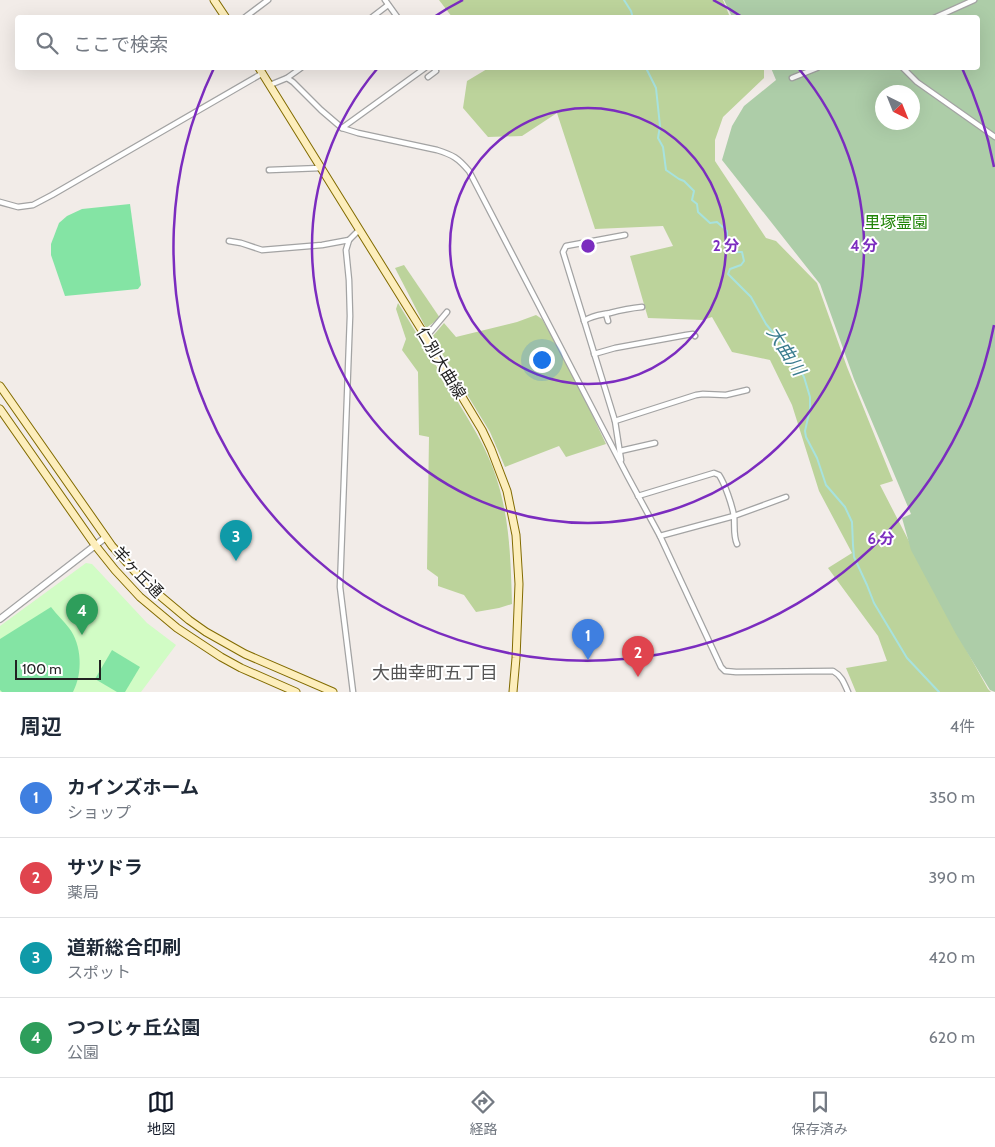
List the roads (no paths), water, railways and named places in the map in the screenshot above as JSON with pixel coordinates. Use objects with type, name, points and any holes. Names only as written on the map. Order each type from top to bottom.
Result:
[{"type":"main road","points":[[214,0],[224,15]]},
{"type":"main road","name":"仁別大曲線","points":[[261,70],[426,337],[482,430],[491,449],[507,491],[516,535],[519,584],[513,692]]},
{"type":"main road","name":"羊ヶ丘通","points":[[0,386],[106,537],[127,564],[146,584],[206,632],[245,654],[333,692]]},
{"type":"main road","name":"羊ヶ丘通","points":[[0,409],[95,545],[140,597],[177,628],[221,657],[241,668],[296,692]]},
{"type":"street","points":[[248,15],[268,0]]},
{"type":"street","points":[[941,15],[974,0]]},
{"type":"street","points":[[374,15],[386,2],[396,15]]},
{"type":"street","points":[[0,202],[18,207],[33,205],[86,176],[261,70]]},
{"type":"street","points":[[270,85],[287,78],[298,70]]},
{"type":"street","points":[[342,128],[423,70]]},
{"type":"street","points":[[428,77],[435,70]]},
{"type":"street","points":[[792,78],[813,70]]},
{"type":"street","points":[[905,70],[917,82],[995,137]]},
{"type":"street","points":[[287,78],[342,128],[450,154],[460,160],[469,170],[660,536],[716,656],[725,671],[833,671],[842,679],[848,692]]},
{"type":"street","points":[[269,170],[321,168]]},
{"type":"street","points":[[354,692],[340,587],[350,316],[346,250],[349,240],[359,230]]},
{"type":"street","points":[[622,466],[615,421],[562,252],[566,246],[625,235]]},
{"type":"street","points":[[229,241],[262,250],[322,245],[349,240]]},
{"type":"street","points":[[584,321],[590,317],[642,307]]},
{"type":"street","points":[[426,337],[448,312]]},
{"type":"street","points":[[606,314],[608,321]]},
{"type":"street","points":[[594,354],[644,342],[693,334],[696,336]]},
{"type":"street","points":[[615,421],[696,395],[726,395],[747,390]]},
{"type":"street","points":[[620,451],[655,443]]},
{"type":"street","points":[[638,496],[714,473],[719,475],[723,481],[734,516],[737,544]]},
{"type":"street","points":[[660,536],[734,516],[786,497]]},
{"type":"street","points":[[0,618],[106,537]]},
{"type":"waterway","name":"大曲川","points":[[624,0],[632,15]]},
{"type":"waterway","name":"大曲川","points":[[647,70],[656,88],[660,126],[658,138],[663,147],[666,170],[684,181],[694,191],[692,200],[697,204],[698,212],[710,223],[717,222],[727,231],[730,247],[737,252],[742,252],[744,261],[741,265],[730,269],[728,274],[751,297],[766,324],[793,357],[804,377],[810,397],[810,409],[805,431],[806,437],[817,458],[826,485],[845,507],[852,522],[854,557],[874,603],[907,658],[939,692]]},
{"type":"place","name":"道新総合印刷","points":[[236,561]]},
{"type":"place","name":"つつじヶ丘公園","points":[[82,635]]},
{"type":"place","name":"カインズホーム","points":[[588,660]]},
{"type":"place","name":"サツドラ","points":[[638,677]]},
{"type":"district","name":"大曲幸町五丁目","points":[[435,673]]},
{"type":"park label","name":"里塚霊園","points":[[896,222]]}]
